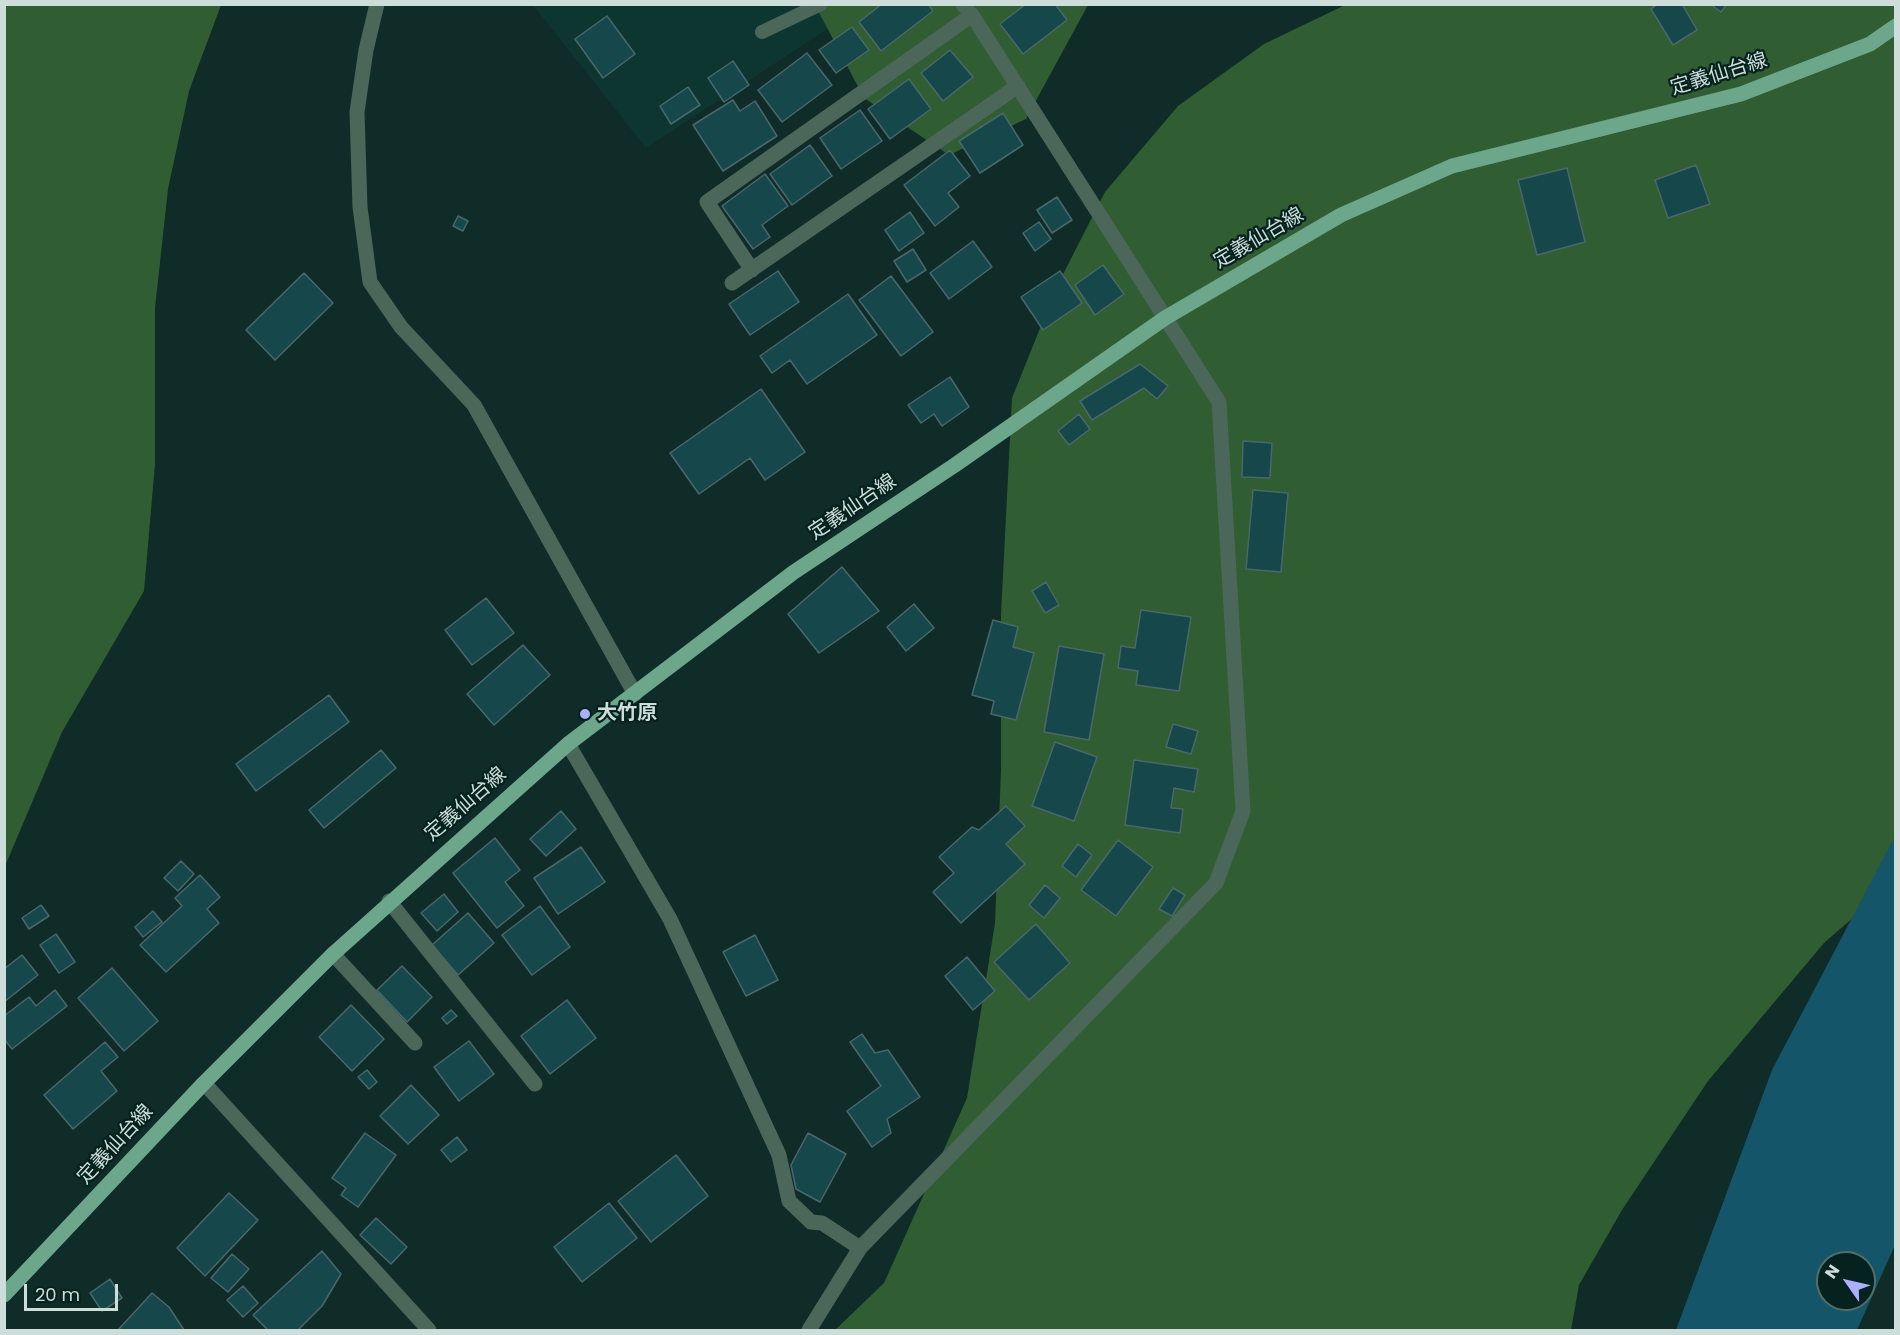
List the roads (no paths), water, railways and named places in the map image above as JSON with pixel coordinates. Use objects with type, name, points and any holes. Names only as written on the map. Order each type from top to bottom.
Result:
[{"type":"main road","name":"定義仙台線","points":[[4,1295],[204,1083],[333,954],[389,901],[568,744],[794,572],[955,465],[1165,318],[1341,215],[1452,166],[1741,94],[1870,44],[1896,26]]},
{"type":"street","points":[[377,4],[366,50],[357,112],[360,207],[370,282],[401,327],[474,405],[635,694]]},
{"type":"street","points":[[752,270],[707,202],[967,10],[1018,86],[1219,402],[1243,811],[1216,883],[860,1248],[809,1330]]},
{"type":"street","points":[[732,283],[1018,86]]},
{"type":"street","points":[[568,744],[670,919],[779,1155],[789,1201],[811,1222],[822,1223],[860,1248]]},
{"type":"street","points":[[389,901],[535,1084]]},
{"type":"street","points":[[333,954],[415,1043]]},
{"type":"street","points":[[204,1083],[429,1330]]},
{"type":"lane","points":[[762,32],[821,4]]},
{"type":"water","points":[[1895,836],[1895,1245],[1876,1288],[1876,1251],[1816,1251],[1816,1311],[1865,1311],[1857,1330],[1676,1330],[1772,1070]]},
{"type":"place","name":"大竹原","points":[[585,714]]}]
